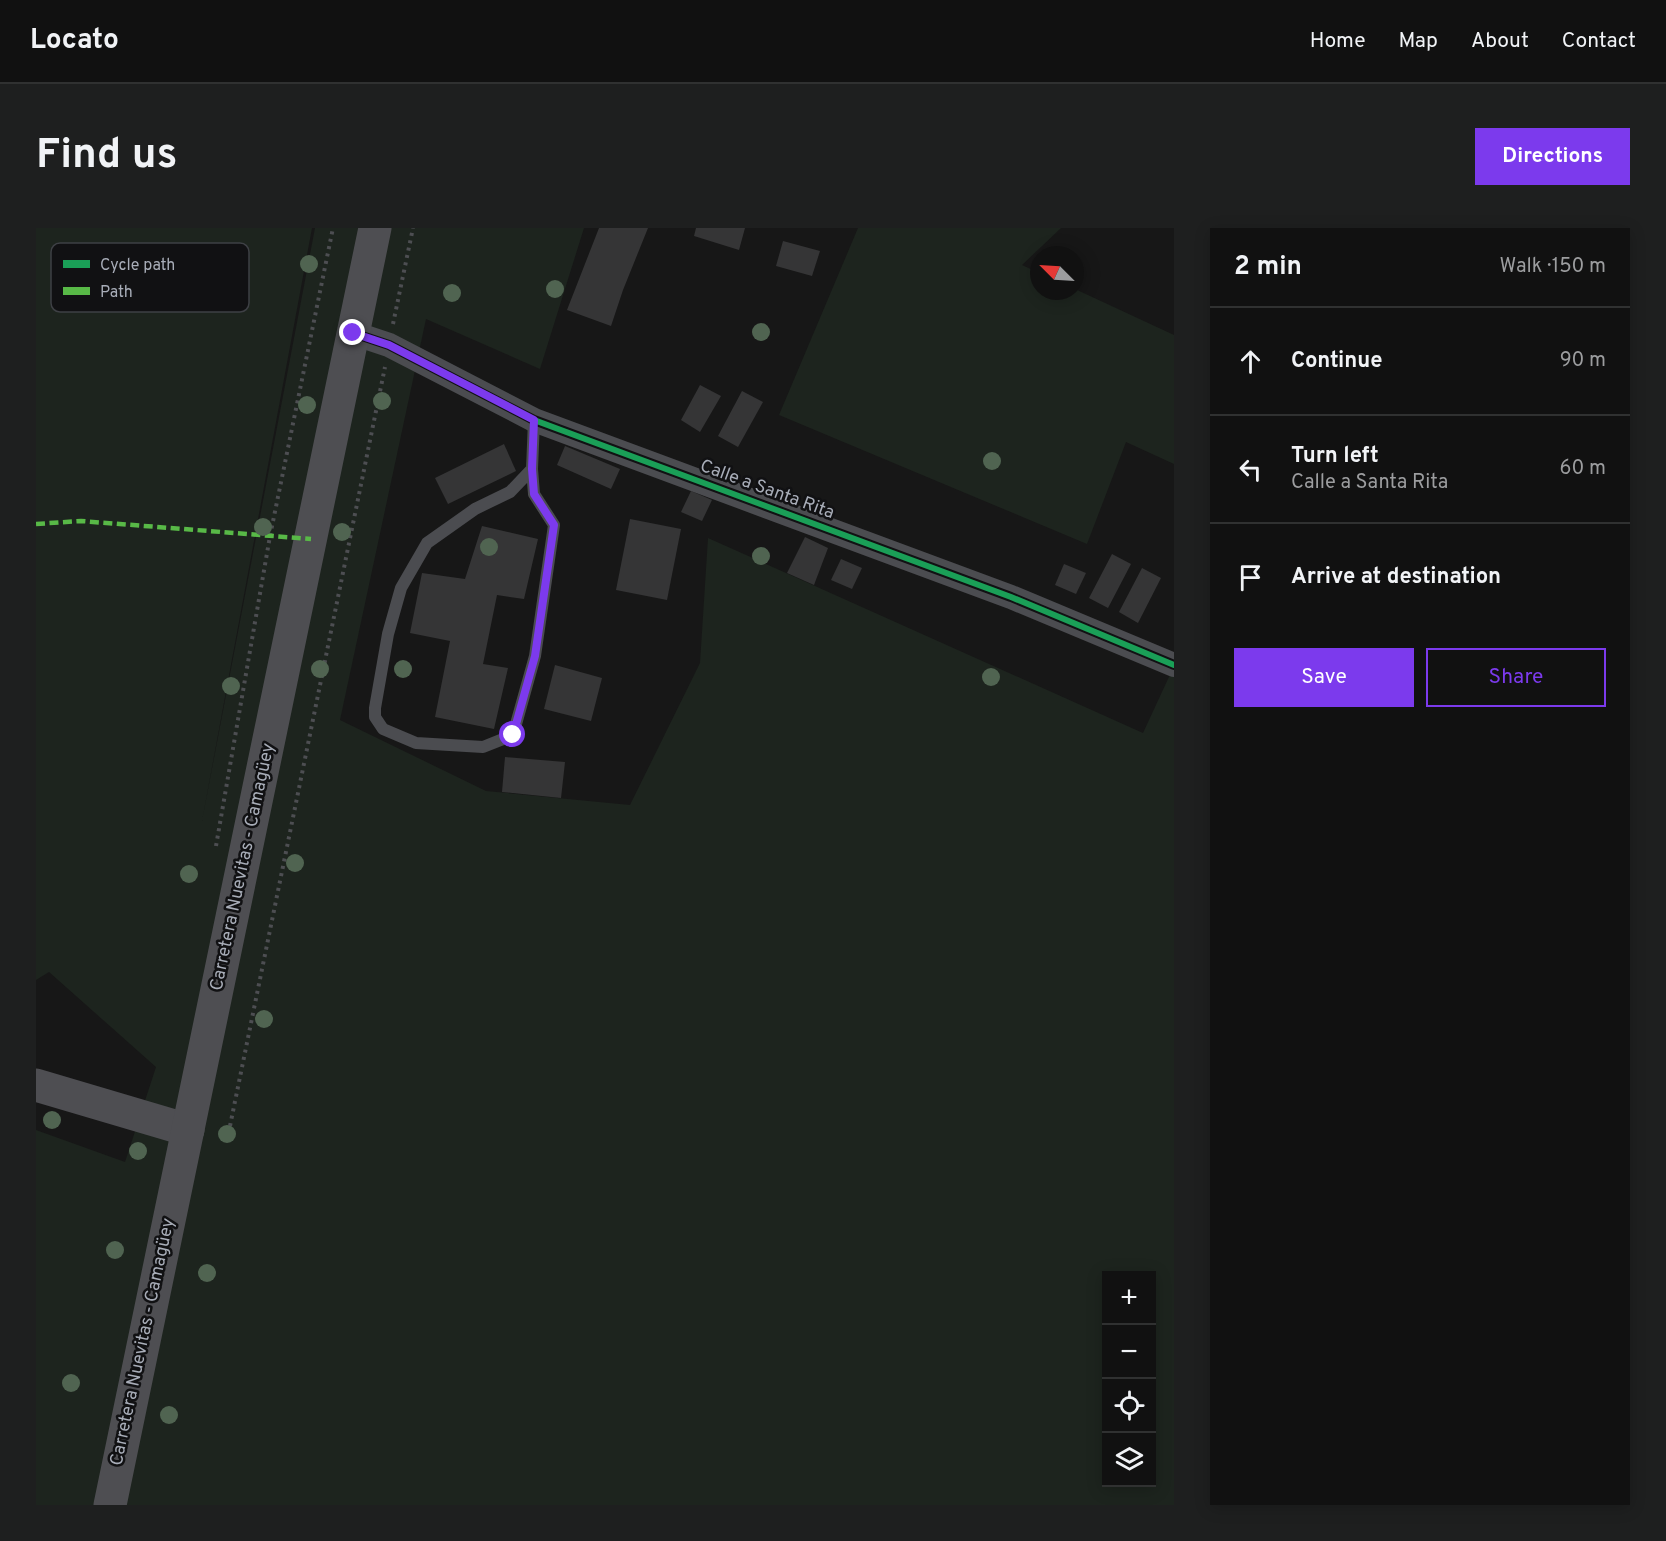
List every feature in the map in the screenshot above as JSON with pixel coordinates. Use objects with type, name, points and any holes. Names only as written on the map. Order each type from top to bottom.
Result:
[{"type":"highway","name":"Carretera Nuevitas - Camagüey","points":[[110,1505],[375,228]]},
{"type":"highway","points":[[36,1085],[188,1130]]},
{"type":"street","name":"Calle a Santa Rita","points":[[353,333],[389,345],[534,420],[1011,597],[1174,665]]},
{"type":"lane","points":[[532,469],[510,492],[475,509],[427,543],[421,552],[401,588],[388,634],[375,708],[375,717],[384,729],[416,743],[483,747],[513,735],[535,656],[554,525],[534,494],[532,469],[534,420]]},
{"type":"path","points":[[230,1126],[413,228]]},
{"type":"shaded area","points":[[36,228],[312,228],[202,821],[315,228],[584,228],[540,369],[426,319],[340,720],[486,791],[630,805],[700,663],[708,538],[1143,733],[1174,666],[1174,1505],[36,1505],[36,1130],[125,1162],[156,1067],[49,972],[36,980]]},
{"type":"shaded area","points":[[858,228],[1061,228],[1042,246],[1030,246],[1030,257],[1022,265],[1030,269],[1030,300],[1084,300],[1084,293],[1174,335],[1174,464],[1126,442],[1087,544],[779,415]]},
{"type":"building","points":[[599,228],[648,228],[611,326],[567,310]]},
{"type":"building","points":[[696,228],[745,228],[739,250],[694,236]]},
{"type":"building","points":[[783,241],[820,251],[812,276],[776,266]]},
{"type":"building","points":[[700,385],[721,396],[700,432],[681,420]]},
{"type":"building","points":[[742,391],[763,402],[738,447],[718,436]]},
{"type":"building","points":[[504,444],[516,471],[448,504],[435,478]]},
{"type":"building","points":[[565,446],[620,469],[611,489],[557,465]]},
{"type":"building","points":[[691,491],[712,500],[702,521],[681,512]]},
{"type":"building","points":[[630,519],[681,529],[667,600],[616,590]]},
{"type":"building","points":[[482,526],[538,539],[524,599],[497,595],[483,664],[508,668],[494,729],[435,717],[450,641],[410,633],[422,573],[465,579]]},
{"type":"building","points":[[805,537],[828,548],[814,585],[787,573]]},
{"type":"building","points":[[1112,554],[1131,564],[1108,608],[1089,598]]},
{"type":"building","points":[[841,559],[862,568],[852,589],[831,580]]},
{"type":"building","points":[[1064,564],[1086,573],[1076,594],[1055,585]]},
{"type":"building","points":[[1142,568],[1161,578],[1138,623],[1119,612]]},
{"type":"building","points":[[555,665],[602,678],[591,721],[544,709]]},
{"type":"building","points":[[505,757],[565,762],[561,798],[502,792]]},
{"type":"marked path","points":[[36,524],[81,521],[311,539]]},
{"type":"cycle path","points":[[353,333],[389,345],[534,420],[1011,597],[1174,665]]},
{"type":"route","points":[[353,333],[389,345],[534,420],[532,469],[534,494],[554,525],[535,656],[513,735]]}]
